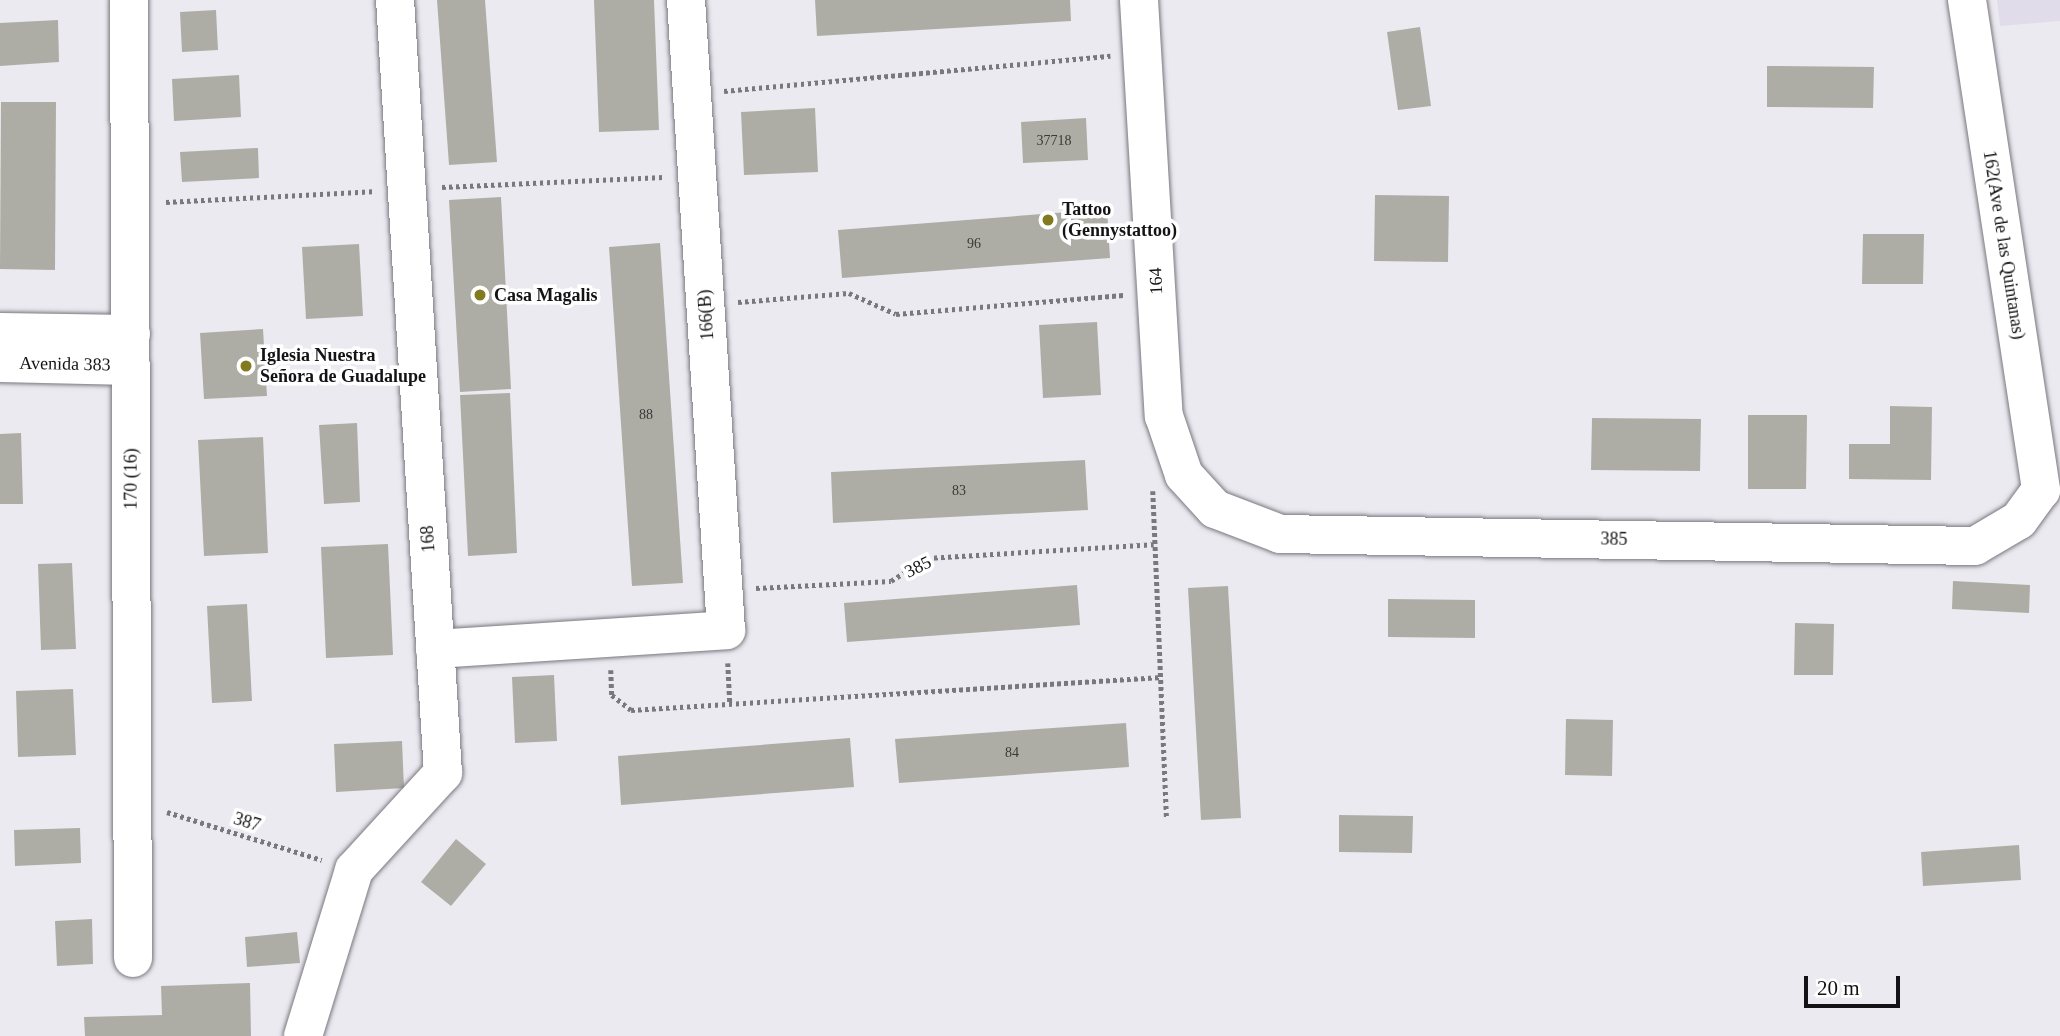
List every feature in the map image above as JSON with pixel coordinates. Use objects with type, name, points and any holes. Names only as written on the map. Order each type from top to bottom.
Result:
[{"type":"street","name":"170 (16)","points":[[129,0],[134,958]]},
{"type":"street","name":"168","points":[[303,1036],[354,870],[443,773],[395,0]]},
{"type":"street","name":"166(B)","points":[[435,649],[726,630],[686,0]]},
{"type":"street","name":"164","points":[[1139,0],[1164,416],[1184,475]]},
{"type":"street","name":"162(Ave de las Quintanas)","points":[[1967,0],[2051,496]]},
{"type":"street","name":"Avenida 383","points":[[0,332],[131,350]]},
{"type":"street","name":"Avenida 383","points":[[0,363],[131,350]]},
{"type":"street","name":"385","points":[[1184,475],[1215,509],[1280,534],[1975,545],[2019,520],[2051,496]]},
{"type":"path","points":[[692,94],[1143,53]]},
{"type":"path","points":[[706,305],[849,293],[896,314],[1157,292]]},
{"type":"path","name":"385","points":[[724,590],[891,581],[927,558],[1154,544],[1161,677]]},
{"type":"path","points":[[610,657],[612,695],[631,710],[1161,677],[1167,819]]},
{"type":"path","name":"387","points":[[133,801],[354,870]]},
{"type":"shaded area","points":[[1997,0],[2060,0],[2060,21],[2000,26]]},
{"type":"building","points":[[437,0],[485,0],[497,162],[449,165]]},
{"type":"building","points":[[594,0],[654,0],[659,130],[599,132]]},
{"type":"building","points":[[815,0],[1070,0],[1071,21],[817,36]]},
{"type":"building","points":[[216,10],[218,50],[182,52],[180,12]]},
{"type":"building","points":[[58,20],[59,62],[0,66],[0,23]]},
{"type":"building","points":[[1420,27],[1431,106],[1398,110],[1387,32]]},
{"type":"building","points":[[1767,66],[1874,67],[1873,108],[1767,107]]},
{"type":"building","points":[[239,75],[241,117],[174,121],[172,79]]},
{"type":"building","points":[[1,102],[56,102],[55,270],[0,269]]},
{"type":"building","points":[[815,108],[818,172],[744,175],[741,112]]},
{"type":"building","points":[[1086,118],[1088,160],[1023,163],[1021,122]]},
{"type":"building","points":[[258,148],[259,178],[182,182],[180,152]]},
{"type":"building","points":[[1375,195],[1449,196],[1448,262],[1374,261]]},
{"type":"building","name":"Casa Magalis","points":[[501,197],[511,389],[460,392],[449,200]]},
{"type":"building","points":[[1107,209],[1110,258],[842,278],[838,230]]},
{"type":"building","points":[[1863,234],[1924,234],[1923,284],[1862,284]]},
{"type":"building","points":[[660,243],[683,583],[632,586],[609,247]]},
{"type":"building","points":[[359,244],[363,316],[306,319],[302,247]]},
{"type":"building","points":[[1097,322],[1101,395],[1043,398],[1039,325]]},
{"type":"building","points":[[263,329],[267,396],[204,399],[200,333]]},
{"type":"building","points":[[510,393],[517,553],[468,556],[460,395]]},
{"type":"building","points":[[1890,406],[1932,407],[1931,480],[1849,479],[1849,444],[1890,444]]},
{"type":"building","points":[[1748,415],[1807,415],[1806,489],[1748,489]]},
{"type":"building","points":[[1592,418],[1701,419],[1700,471],[1591,470]]},
{"type":"building","points":[[357,423],[360,502],[324,504],[319,425]]},
{"type":"building","points":[[21,433],[23,504],[0,504],[0,434]]},
{"type":"building","points":[[263,437],[268,553],[204,556],[198,440]]},
{"type":"building","points":[[1085,460],[1088,510],[833,523],[831,472]]},
{"type":"building","points":[[388,544],[393,655],[326,658],[321,547]]},
{"type":"building","points":[[72,563],[76,649],[41,650],[38,564]]},
{"type":"building","points":[[1953,581],[2030,585],[2029,613],[1952,609]]},
{"type":"building","points":[[1077,585],[1080,625],[847,642],[844,603]]},
{"type":"building","points":[[1228,586],[1241,818],[1201,820],[1188,588]]},
{"type":"building","points":[[1388,599],[1475,600],[1475,638],[1388,637]]},
{"type":"building","points":[[247,604],[252,701],[212,703],[207,606]]},
{"type":"building","points":[[1795,623],[1834,624],[1833,675],[1794,675]]},
{"type":"building","points":[[554,675],[557,741],[515,743],[512,677]]},
{"type":"building","points":[[73,689],[76,755],[18,757],[16,691]]},
{"type":"building","points":[[1566,719],[1613,720],[1612,776],[1565,775]]},
{"type":"building","points":[[1126,723],[1129,767],[899,783],[895,739]]},
{"type":"building","points":[[850,738],[854,787],[621,805],[618,756]]},
{"type":"building","points":[[402,741],[404,788],[336,792],[334,744]]},
{"type":"building","points":[[1339,815],[1413,816],[1412,853],[1339,852]]},
{"type":"building","points":[[80,828],[81,863],[15,866],[14,830]]},
{"type":"building","points":[[456,839],[486,864],[451,906],[421,882]]},
{"type":"building","points":[[2019,845],[2021,880],[1923,886],[1921,852]]},
{"type":"building","points":[[92,919],[93,964],[57,966],[55,921]]},
{"type":"building","points":[[297,932],[300,963],[247,967],[245,937]]},
{"type":"building","points":[[250,983],[251,1036],[85,1036],[84,1017],[162,1015],[161,986]]},
{"type":"place","name":"Tattoo (Gennystattoo)","points":[[1048,220]]},
{"type":"place","name":"Casa Magalis","points":[[480,295]]},
{"type":"place","name":"Iglesia Nuestra Señora de Guadalupe","points":[[246,366]]}]
